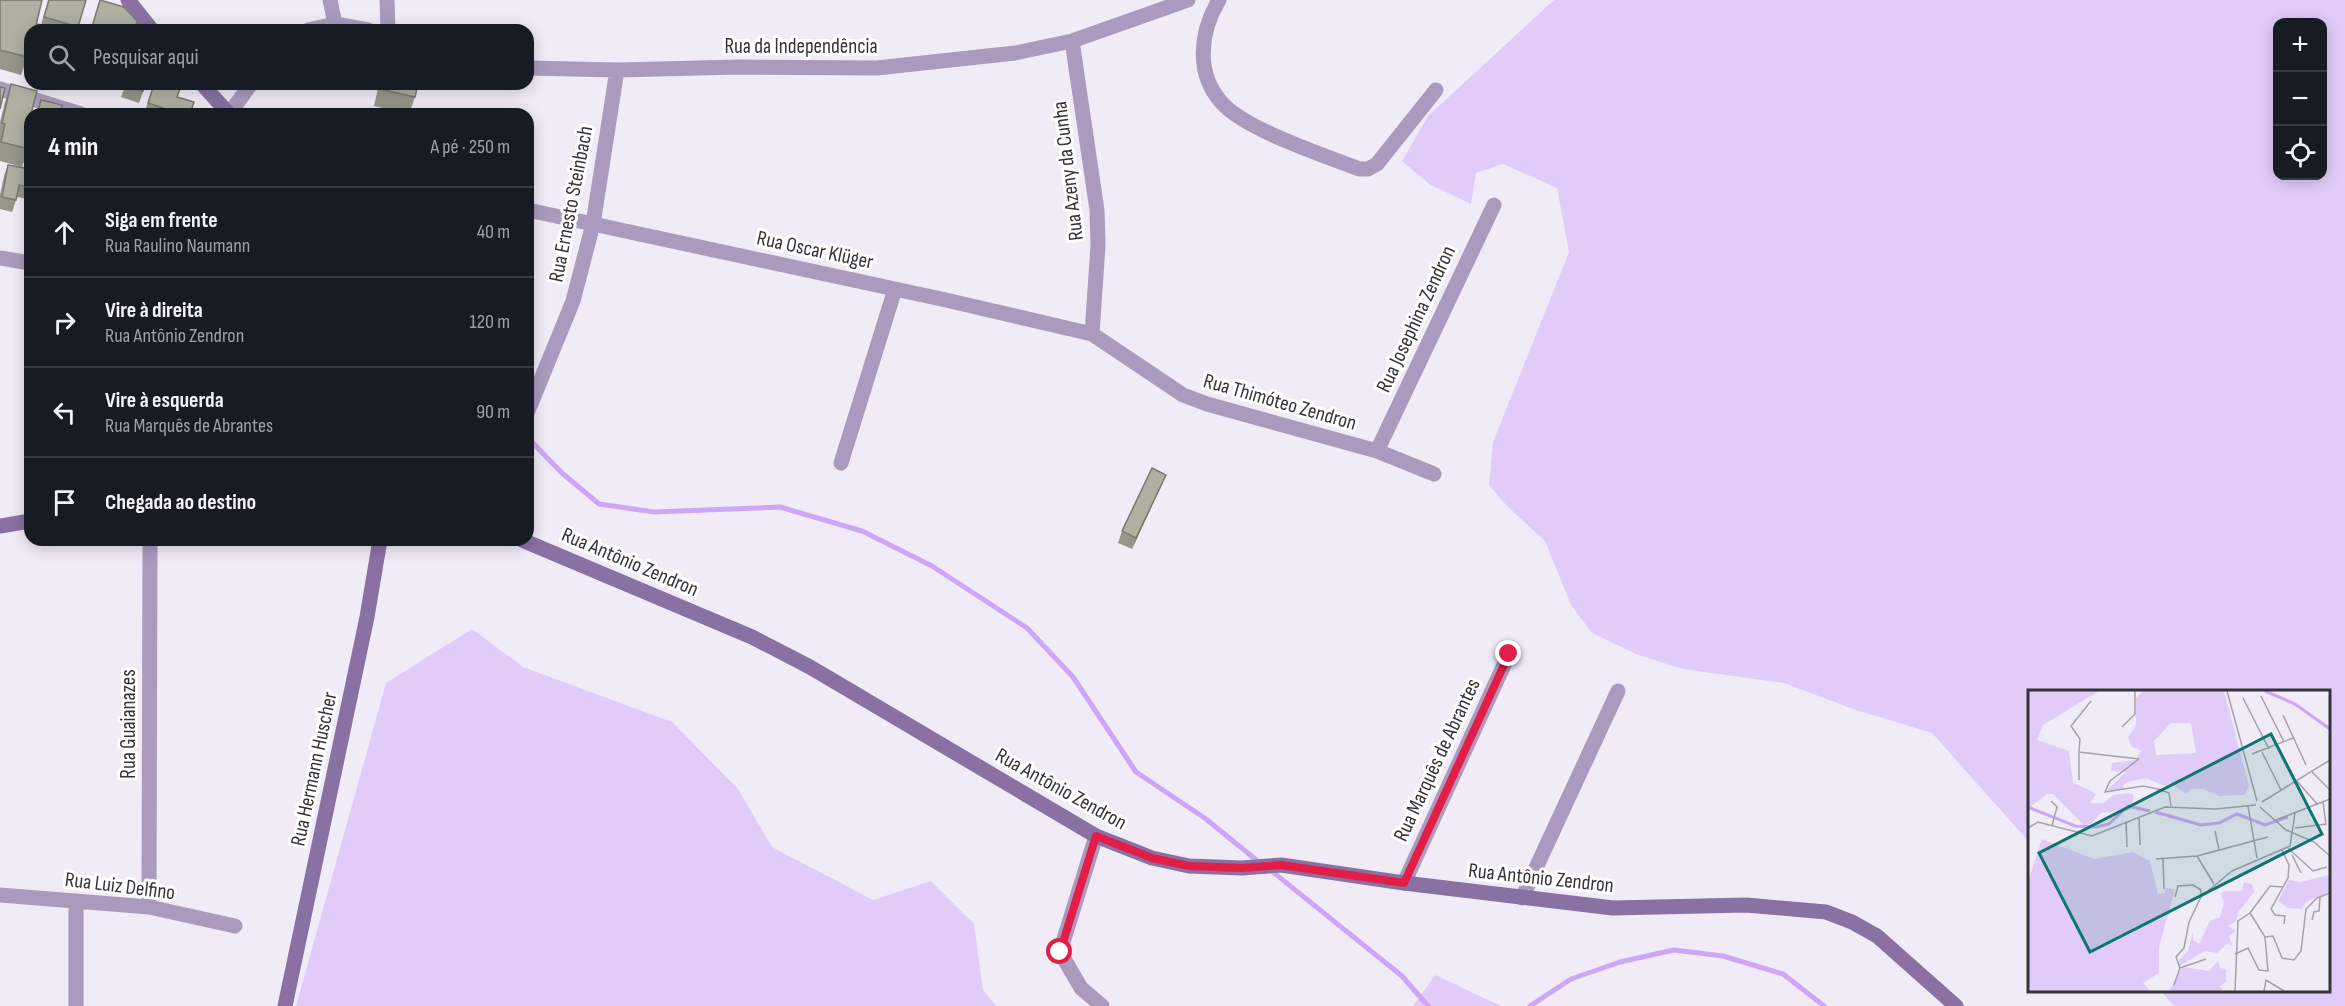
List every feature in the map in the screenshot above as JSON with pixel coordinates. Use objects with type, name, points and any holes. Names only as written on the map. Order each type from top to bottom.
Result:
[{"type":"street","points":[[128,0],[147,24]]},
{"type":"street","points":[[330,0],[335,24]]},
{"type":"street","points":[[387,0],[388,24]]},
{"type":"street","name":"Rua da Independência","points":[[534,68],[617,70],[739,67],[877,68],[1015,53],[1072,41],[1188,0]]},
{"type":"street","points":[[1219,0],[1209,16],[1202,49],[1207,81],[1222,103],[1245,122],[1299,145],[1359,169],[1368,169],[1377,164],[1436,90]]},
{"type":"street","name":"Rua Azeny da Cunha","points":[[1072,41],[1097,210],[1098,246],[1092,334]]},
{"type":"street","name":"Rua Ernesto Steinbach","points":[[534,396],[573,301],[592,224],[617,70]]},
{"type":"street","points":[[0,89],[62,108]]},
{"type":"street","points":[[207,90],[224,108]]},
{"type":"street","points":[[233,108],[247,90]]},
{"type":"street","name":"Rua Josephina Zendron","points":[[1377,452],[1494,205]]},
{"type":"street","name":"Rua Oscar Klüger","points":[[534,211],[1092,334]]},
{"type":"street","points":[[0,258],[24,262]]},
{"type":"street","points":[[841,463],[895,289]]},
{"type":"street","name":"Rua Thimóteo Zendron","points":[[1092,334],[1183,395],[1207,404],[1377,452],[1434,474]]},
{"type":"street","points":[[0,526],[24,522]]},
{"type":"street","name":"Rua Antônio Zendron","points":[[534,545],[659,596],[781,652],[1096,836],[1152,858],[1189,866],[1242,868],[1266,865],[1613,908],[1746,905],[1826,912],[1852,921],[1877,936],[1956,1006]]},
{"type":"street","name":"Rua Guaianazes","points":[[149,908],[150,546]]},
{"type":"street","name":"Rua Hermann Huscher","points":[[285,1006],[368,617],[379,546]]},
{"type":"street","name":"Rua Marquês de Abrantes","points":[[1404,883],[1509,654]]},
{"type":"street","points":[[1522,898],[1618,691]]},
{"type":"street","points":[[1096,836],[1060,952],[1081,988],[1102,1006]]},
{"type":"street","name":"Rua Luiz Delfino","points":[[0,895],[149,908],[235,926]]},
{"type":"street","points":[[76,901],[76,1006]]},
{"type":"shaded area","points":[[1554,0],[2345,0],[2345,1006],[2174,1006],[2161,991],[2330,991],[2330,690],[2028,690],[2028,841],[1932,733],[1853,709],[1784,683],[1683,669],[1638,655],[1592,633],[1571,605],[1545,541],[1507,506],[1489,485],[1493,442],[1569,252],[1557,188],[1503,164],[1476,173],[1471,204],[1429,184],[1402,161],[1428,116]]},
{"type":"shaded area","points":[[472,629],[523,667],[672,722],[738,789],[772,847],[873,900],[931,881],[974,924],[983,990],[996,1006],[296,1006],[386,683]]},
{"type":"shaded area","points":[[1435,975],[1501,1006],[1413,1006]]},
{"type":"building","points":[[0,0],[42,0],[36,24],[24,24],[24,56],[0,50]]},
{"type":"building","points":[[49,0],[86,0],[79,24],[68,24],[44,17]]},
{"type":"building","points":[[100,0],[124,7],[138,22],[136,24],[93,24]]},
{"type":"building","points":[[11,84],[24,88],[24,90],[37,91],[33,108],[24,108],[24,148],[1,142],[5,124],[2,123]]},
{"type":"building","points":[[0,87],[5,88],[0,109]]},
{"type":"building","points":[[152,90],[180,90],[177,97],[194,102],[192,108],[163,108],[148,103]]},
{"type":"building","points":[[384,90],[417,90],[415,97]]},
{"type":"building","points":[[41,100],[62,105],[61,108],[39,108]]},
{"type":"building","points":[[8,165],[24,168],[24,186],[19,185],[16,200],[2,197]]},
{"type":"building","points":[[1152,468],[1166,475],[1136,538],[1122,531]]},
{"type":"waterway","points":[[534,444],[562,473],[599,504],[654,512],[780,507],[862,531],[932,566],[1027,628],[1073,677],[1136,772],[1206,819],[1260,863]]},
{"type":"waterway","points":[[1268,868],[1402,976],[1428,1006]]},
{"type":"waterway","points":[[1530,1006],[1571,979],[1620,962],[1674,950],[1723,956],[1783,974],[1824,1006]]},
{"type":"route","points":[[1060,952],[1096,836],[1152,858],[1189,866],[1242,868],[1274,864],[1404,883],[1509,654]]}]
